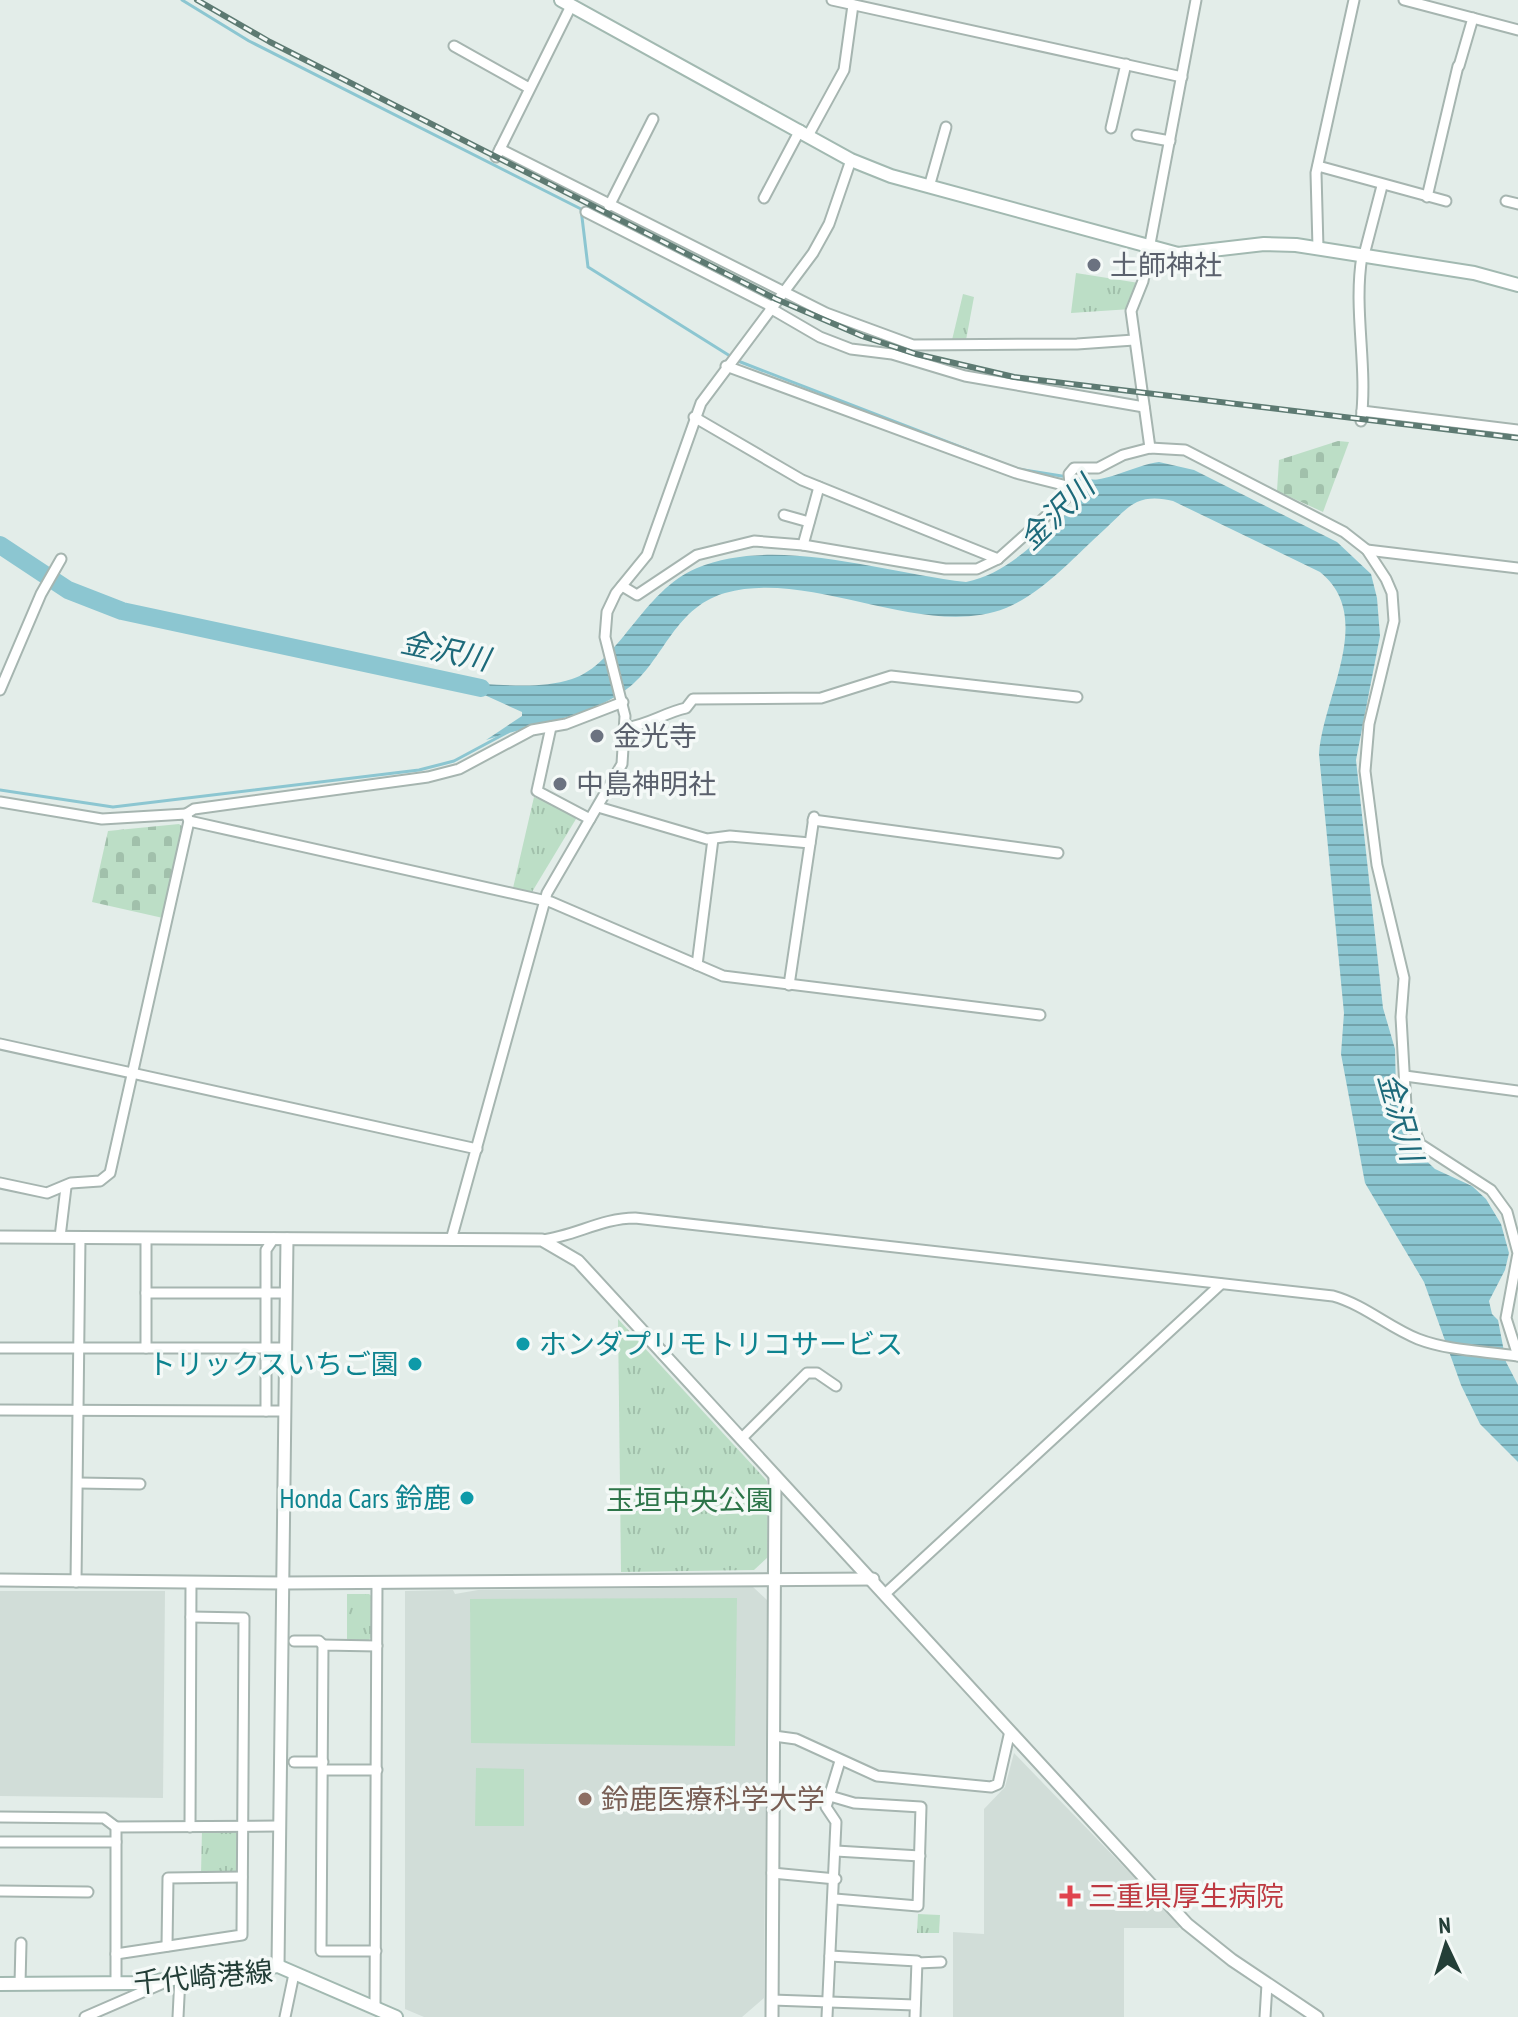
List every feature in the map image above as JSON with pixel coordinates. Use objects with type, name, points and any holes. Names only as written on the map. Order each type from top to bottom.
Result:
[{"type":"main road","points":[[566,3],[851,160],[929,187],[1147,247],[1187,255],[1264,244],[1318,248],[1474,273],[1518,285]]},
{"type":"main road","name":"千代崎港線","points":[[0,1984],[116,1983],[278,1966],[396,2017]]},
{"type":"street","points":[[832,0],[1182,77]]},
{"type":"street","points":[[1150,448],[1131,311],[1143,281],[1196,0]]},
{"type":"street","points":[[1318,248],[1315,185],[1354,0]]},
{"type":"street","points":[[1404,0],[1518,30]]},
{"type":"street","points":[[566,3],[498,153],[826,313],[913,345],[1077,344],[1134,340]]},
{"type":"street","points":[[764,198],[844,70],[853,5]]},
{"type":"street","points":[[1427,197],[1473,18]]},
{"type":"street","points":[[454,46],[529,88]]},
{"type":"street","points":[[1111,128],[1126,64]]},
{"type":"street","points":[[609,206],[653,119]]},
{"type":"street","points":[[929,187],[946,127]]},
{"type":"street","points":[[1137,135],[1170,141]]},
{"type":"street","points":[[451,1240],[545,901],[622,764],[625,728],[623,702],[608,645],[607,612],[622,586],[647,555],[694,417],[730,360],[813,253],[829,224],[851,160]]},
{"type":"street","points":[[1318,166],[1382,186],[1446,201]]},
{"type":"street","points":[[1382,186],[1357,285],[1365,366],[1361,416],[1518,430]]},
{"type":"street","points":[[1506,201],[1518,204]]},
{"type":"street","points":[[586,212],[770,307],[820,337],[851,349],[892,354],[965,376],[1144,407]]},
{"type":"street","points":[[730,360],[1016,473],[1068,480]]},
{"type":"street","points":[[694,417],[819,487],[998,559]]},
{"type":"street","points":[[0,1237],[542,1240],[566,1237],[602,1222],[635,1218],[1349,1301],[1414,1338],[1438,1346],[1516,1356],[1506,1318],[1507,1298],[1517,1267],[1512,1223],[1491,1190],[1420,1144],[1406,1106],[1401,956],[1384,900],[1365,771],[1369,724],[1394,621],[1394,609],[1386,579],[1367,550],[1344,532],[1185,450],[1150,448],[1123,455],[1098,468],[1074,468],[1068,480],[1071,494],[998,559],[977,569],[957,570],[803,545],[738,543],[697,555],[637,595],[622,586]]},
{"type":"street","points":[[803,545],[819,487]]},
{"type":"street","points":[[784,515],[809,522]]},
{"type":"street","points":[[1367,550],[1518,568]]},
{"type":"street","points":[[0,690],[42,591],[61,559]]},
{"type":"street","points":[[625,728],[652,723],[665,713],[686,708],[693,699],[821,698],[891,676],[1077,697]]},
{"type":"street","points":[[0,1183],[47,1193],[71,1183],[100,1181],[110,1173],[188,818],[194,809],[428,777],[459,769],[521,734],[623,702]]},
{"type":"street","points":[[551,727],[537,791],[590,819]]},
{"type":"street","points":[[0,802],[102,819],[188,818],[545,901],[723,976],[1040,1015]]},
{"type":"street","points":[[598,807],[713,839],[730,836],[810,843]]},
{"type":"street","points":[[789,985],[813,819],[1058,853]]},
{"type":"street","points":[[697,965],[713,839]]},
{"type":"street","points":[[0,1044],[477,1149]]},
{"type":"street","points":[[1405,1076],[1518,1091]]},
{"type":"street","points":[[60,1237],[66,1187]]},
{"type":"street","points":[[76,1582],[80,1238]]},
{"type":"street","points":[[146,1238],[146,1348]]},
{"type":"street","points":[[266,1411],[266,1250],[280,1239]]},
{"type":"street","points":[[278,1966],[286,1293],[280,1239]]},
{"type":"street","points":[[542,1240],[578,1261],[1187,1924],[1317,2017]]},
{"type":"street","points":[[886,1593],[1221,1284]]},
{"type":"street","points":[[146,1293],[286,1293]]},
{"type":"street","points":[[0,1348],[284,1348]]},
{"type":"street","points":[[741,1439],[807,1373],[817,1373],[836,1386]]},
{"type":"street","points":[[0,1410],[80,1413],[284,1411]]},
{"type":"street","points":[[772,2017],[775,1476]]},
{"type":"street","points":[[78,1483],[140,1484]]},
{"type":"street","points":[[0,1580],[284,1583],[873,1579]]},
{"type":"street","points":[[190,1827],[191,1582]]},
{"type":"street","points":[[375,2007],[377,1582]]},
{"type":"street","points":[[116,1954],[242,1935],[244,1618],[191,1617]]},
{"type":"street","points":[[294,1641],[377,1646]]},
{"type":"street","points":[[323,1645],[321,1951],[376,1951]]},
{"type":"street","points":[[774,1736],[796,1739],[877,1776],[991,1787],[998,1784],[1010,1731]]},
{"type":"street","points":[[827,2017],[836,1879],[836,1822],[826,1807],[840,1761]]},
{"type":"street","points":[[294,1762],[377,1770]]},
{"type":"street","points":[[830,1796],[854,1803],[921,1807],[918,1906],[835,1899]]},
{"type":"street","points":[[0,1817],[104,1818],[116,1827],[278,1826]]},
{"type":"street","points":[[116,1827],[116,1983]]},
{"type":"street","points":[[0,1842],[116,1842]]},
{"type":"street","points":[[836,1851],[920,1856]]},
{"type":"street","points":[[772,1873],[836,1879]]},
{"type":"street","points":[[167,1946],[168,1878],[242,1877]]},
{"type":"street","points":[[0,1891],[88,1892]]},
{"type":"street","points":[[20,1984],[21,1943]]},
{"type":"street","points":[[830,1956],[941,1962]]},
{"type":"street","points":[[915,2017],[917,1963]]},
{"type":"street","points":[[285,2017],[294,1974]]},
{"type":"street","points":[[85,2017],[177,1978],[178,2017]]},
{"type":"street","points":[[1265,2017],[1267,1984]]},
{"type":"street","points":[[772,2000],[915,2005]]},
{"type":"shaded area","name":"鈴鹿医療科学大学","points":[[753,1587],[767,1600],[764,1998],[742,2017],[424,2017],[405,2009],[405,1591],[453,1590],[455,1594],[478,1590]]},
{"type":"shaded area","points":[[0,1591],[165,1591],[163,1798],[0,1796]]},
{"type":"shaded area","name":"三重県厚生病院","points":[[1014,1753],[1126,1869],[1187,1924],[1178,1928],[1124,1928],[1124,2017],[953,2017],[953,1932],[984,1934],[984,1809],[1005,1787]]},
{"type":"green space","points":[[1076,273],[1139,283],[1131,309],[1071,313]]},
{"type":"green space","points":[[963,294],[974,297],[966,340],[952,340]]},
{"type":"green space","points":[[1338,441],[1349,442],[1323,512],[1277,491],[1279,460]]},
{"type":"green space","points":[[534,797],[579,814],[532,892],[513,888]]},
{"type":"green space","points":[[179,824],[184,828],[163,918],[92,902],[108,831]]},
{"type":"green space","name":"玉垣中央公園","points":[[618,1319],[767,1481],[768,1557],[754,1570],[621,1572]]},
{"type":"green space","points":[[347,1594],[369,1594],[373,1597],[372,1636],[368,1641],[347,1641]]},
{"type":"green space","points":[[737,1598],[735,1746],[471,1743],[470,1599]]},
{"type":"green space","points":[[476,1768],[524,1769],[524,1826],[475,1826]]},
{"type":"green space","points":[[202,1830],[234,1831],[239,1835],[239,1869],[235,1873],[201,1874]]},
{"type":"green space","points":[[918,1914],[940,1915],[939,1933],[917,1933]]},
{"type":"water","points":[[1159,462],[1194,470],[1337,542],[1371,574],[1377,598],[1380,636],[1356,760],[1383,1008],[1395,1049],[1396,1092],[1410,1145],[1435,1169],[1472,1186],[1486,1199],[1501,1224],[1509,1253],[1505,1270],[1489,1301],[1492,1314],[1498,1320],[1506,1362],[1518,1385],[1518,1462],[1480,1424],[1461,1385],[1424,1282],[1365,1183],[1341,1054],[1344,1013],[1319,754],[1322,731],[1342,658],[1344,611],[1336,590],[1320,572],[1173,501],[1150,499],[1128,507],[1046,584],[1006,608],[974,616],[939,616],[794,589],[759,588],[725,593],[692,611],[649,667],[623,692],[574,715],[486,740],[522,716],[522,712],[458,683],[530,686],[572,679],[603,659],[661,593],[678,579],[697,568],[728,559],[761,555],[795,556],[966,582],[983,577],[1028,549],[1080,501],[1087,493],[1085,480],[1102,479]]},
{"type":"waterway","points":[[182,0],[249,41],[581,209],[588,267],[738,361],[1018,469],[1099,482]]},
{"type":"waterway","name":"金沢川","points":[[0,545],[68,590],[122,611],[481,688]]},
{"type":"waterway","points":[[0,790],[113,807],[419,770],[454,761],[508,732]]},
{"type":"railway","points":[[197,0],[270,42],[776,299],[862,336],[916,354],[1014,377],[1518,438]]},
{"type":"place","name":"土師神社","points":[[1094,265]]},
{"type":"place","name":"金光寺","points":[[597,736]]},
{"type":"place","name":"中島神明社","points":[[560,784]]},
{"type":"place","name":"ホンダプリモトリコサービス","points":[[523,1344]]},
{"type":"place","name":"トリックスいちご園","points":[[415,1364]]},
{"type":"place","name":"Honda Cars 鈴鹿","points":[[467,1498]]},
{"type":"place","name":"鈴鹿医療科学大学","points":[[585,1799]]},
{"type":"place","name":"三重県厚生病院","points":[[1070,1896]]}]
